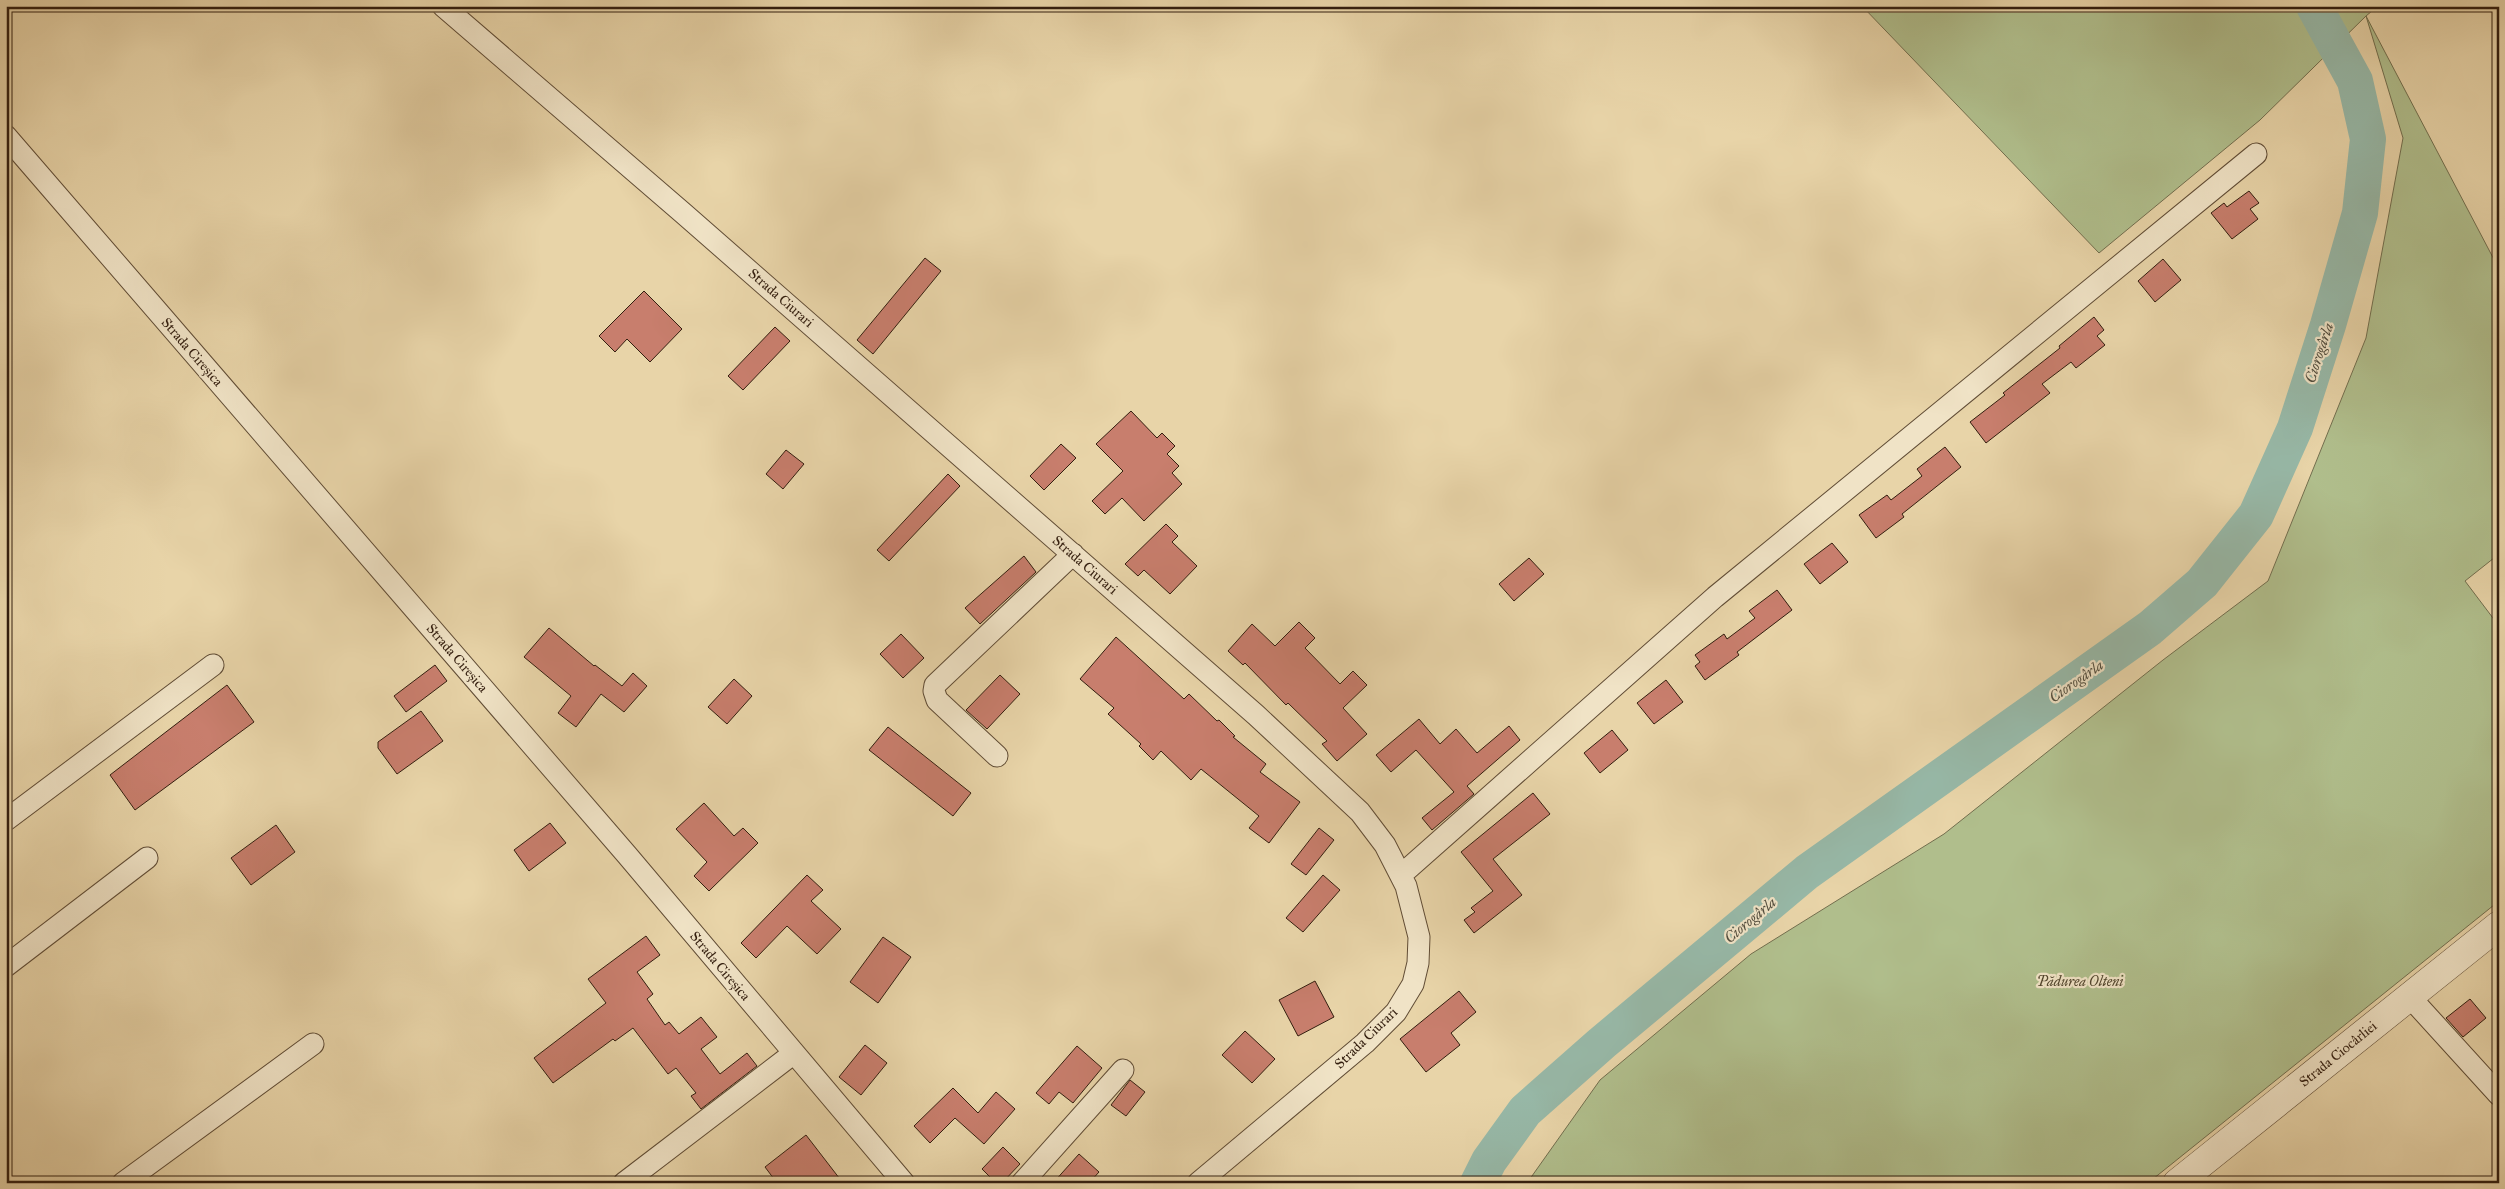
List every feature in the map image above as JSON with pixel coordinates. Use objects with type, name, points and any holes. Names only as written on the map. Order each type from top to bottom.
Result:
[{"type":"street","name":"Strada Ciurari","points":[[443,6],[683,213],[1256,715],[1360,812],[1385,845],[1401,874],[1412,904],[1420,937],[1418,962],[1412,984],[1396,1012],[1365,1043],[1198,1183]]},
{"type":"street","name":"Strada Cireșica","points":[[6,136],[614,840],[904,1183]]},
{"type":"street","points":[[1401,874],[1715,597],[2256,154]]},
{"type":"street","points":[[997,756],[937,700],[934,691],[935,685],[1072,554]]},
{"type":"street","points":[[6,820],[213,665]]},
{"type":"street","points":[[6,966],[147,858]]},
{"type":"street","name":"Strada Ciocârliei","points":[[2180,1182],[2499,925]]},
{"type":"street","points":[[2410,996],[2499,1095]]},
{"type":"street","points":[[123,1183],[313,1044]]},
{"type":"street","points":[[624,1183],[794,1053]]},
{"type":"street","points":[[1022,1183],[1123,1070]]},
{"type":"green space","points":[[1862,6],[2378,6],[2260,120],[2099,253]]},
{"type":"green space","name":"Pădurea Olteni","points":[[2366,16],[2499,269],[2499,554],[2465,581],[2499,626],[2499,901],[2148,1183],[1527,1183],[1600,1080],[1751,954],[1944,834],[2163,660],[2268,581],[2366,338],[2403,138]]},
{"type":"building","points":[[2249,191],[2259,203],[2250,209],[2258,219],[2232,239],[2211,213],[2224,203],[2227,207]]},
{"type":"building","points":[[925,258],[941,271],[873,354],[857,340]]},
{"type":"building","points":[[2163,259],[2181,280],[2155,302],[2138,281]]},
{"type":"building","points":[[644,291],[682,329],[650,362],[627,339],[615,352],[599,336]]},
{"type":"building","points":[[2094,317],[2104,330],[2097,336],[2105,345],[2076,368],[2071,362],[2042,384],[2050,393],[1986,443],[1970,422],[2005,395],[2003,393],[2060,348],[2059,346]]},
{"type":"building","points":[[775,327],[790,341],[743,390],[728,376]]},
{"type":"building","points":[[1131,411],[1157,438],[1162,433],[1175,446],[1167,454],[1179,466],[1172,473],[1182,484],[1144,521],[1122,498],[1105,514],[1092,501],[1123,471],[1096,444]]},
{"type":"building","points":[[1061,444],[1076,458],[1044,490],[1030,476]]},
{"type":"building","points":[[1945,447],[1961,467],[1902,514],[1904,517],[1876,538],[1859,515],[1887,495],[1891,500],[1922,476],[1917,469]]},
{"type":"building","points":[[786,450],[804,464],[783,489],[766,474]]},
{"type":"building","points":[[948,474],[960,486],[889,561],[877,550]]},
{"type":"building","points":[[1166,524],[1178,536],[1172,542],[1197,566],[1170,594],[1144,570],[1138,576],[1125,564]]},
{"type":"building","points":[[1832,543],[1848,562],[1820,584],[1804,564]]},
{"type":"building","points":[[1024,556],[1036,572],[980,624],[965,608]]},
{"type":"building","points":[[1529,558],[1544,574],[1514,601],[1499,584]]},
{"type":"building","points":[[1777,590],[1792,610],[1737,652],[1739,655],[1705,680],[1695,666],[1700,662],[1695,655],[1724,634],[1727,639],[1755,618],[1749,611]]},
{"type":"building","points":[[1299,622],[1315,638],[1305,648],[1340,684],[1353,671],[1367,685],[1343,708],[1367,734],[1337,761],[1322,744],[1327,741],[1288,703],[1286,705],[1245,663],[1243,665],[1228,651],[1252,624],[1275,646]]},
{"type":"building","points":[[549,628],[594,666],[622,686],[633,673],[647,686],[624,712],[601,694],[576,727],[558,713],[571,696],[524,657]]},
{"type":"building","points":[[901,634],[924,658],[903,678],[880,654]]},
{"type":"building","points":[[1116,637],[1184,699],[1189,694],[1217,721],[1219,720],[1235,736],[1233,737],[1266,764],[1260,772],[1300,802],[1269,843],[1249,828],[1259,816],[1201,769],[1191,780],[1161,751],[1153,760],[1139,746],[1141,744],[1108,714],[1114,708],[1080,679]]},
{"type":"building","points":[[435,665],[447,681],[406,712],[394,696]]},
{"type":"building","points":[[1000,675],[1020,694],[987,729],[966,710]]},
{"type":"building","points":[[734,679],[752,696],[727,724],[708,707]]},
{"type":"building","points":[[1666,680],[1683,702],[1654,724],[1637,703]]},
{"type":"building","points":[[227,685],[254,722],[135,810],[110,775]]},
{"type":"building","points":[[421,711],[443,741],[397,774],[378,748],[378,742]]},
{"type":"building","points":[[1419,719],[1440,744],[1456,729],[1477,753],[1509,726],[1520,740],[1467,786],[1474,794],[1432,830],[1422,818],[1454,792],[1416,750],[1391,772],[1376,755]]},
{"type":"building","points":[[888,727],[971,793],[953,816],[869,750]]},
{"type":"building","points":[[1612,730],[1628,750],[1600,773],[1584,753]]},
{"type":"building","points":[[1533,793],[1550,814],[1493,859],[1522,895],[1474,933],[1464,920],[1475,912],[1471,908],[1493,891],[1461,852]]},
{"type":"building","points":[[704,803],[734,836],[743,828],[758,843],[709,891],[694,876],[707,862],[676,829]]},
{"type":"building","points":[[550,823],[566,843],[529,871],[514,850]]},
{"type":"building","points":[[276,825],[295,852],[251,885],[231,858]]},
{"type":"building","points":[[1319,828],[1334,840],[1306,875],[1291,864]]},
{"type":"building","points":[[807,875],[823,890],[811,901],[841,929],[817,954],[787,926],[756,958],[741,943]]},
{"type":"building","points":[[1323,875],[1340,890],[1303,932],[1286,918]]},
{"type":"building","points":[[646,936],[660,955],[637,972],[653,994],[647,999],[665,1025],[669,1022],[679,1034],[701,1017],[717,1037],[701,1049],[720,1074],[747,1053],[757,1066],[701,1109],[691,1096],[696,1093],[676,1068],[668,1074],[633,1028],[615,1041],[613,1039],[553,1083],[534,1058],[606,1003],[588,979]]},
{"type":"building","points":[[883,937],[911,957],[878,1003],[850,982]]},
{"type":"building","points":[[1315,981],[1334,1017],[1298,1036],[1279,1000]]},
{"type":"building","points":[[1459,991],[1476,1012],[1451,1033],[1460,1045],[1426,1072],[1400,1039]]},
{"type":"building","points":[[2470,999],[2486,1018],[2463,1037],[2446,1018]]},
{"type":"building","points":[[1245,1031],[1275,1059],[1252,1083],[1222,1055]]},
{"type":"building","points":[[865,1045],[887,1063],[861,1095],[839,1077]]},
{"type":"building","points":[[1077,1046],[1102,1068],[1073,1103],[1059,1092],[1049,1104],[1036,1093]]},
{"type":"building","points":[[1130,1080],[1145,1092],[1126,1116],[1111,1105]]},
{"type":"building","points":[[953,1088],[978,1113],[996,1092],[1015,1109],[984,1144],[955,1118],[930,1143],[914,1126]]},
{"type":"building","points":[[806,1135],[843,1183],[777,1183],[765,1167]]},
{"type":"building","points":[[1003,1147],[1020,1164],[1002,1183],[996,1183],[982,1169]]},
{"type":"building","points":[[1079,1154],[1099,1172],[1089,1183],[1053,1183]]},
{"type":"waterway","name":"Ciorogârla","points":[[1478,1183],[1489,1161],[1525,1111],[1602,1043],[1807,872],[2150,628],[2202,583],[2256,515],[2295,428],[2328,325],[2360,213],[2368,139],[2355,81],[2314,6]]}]
